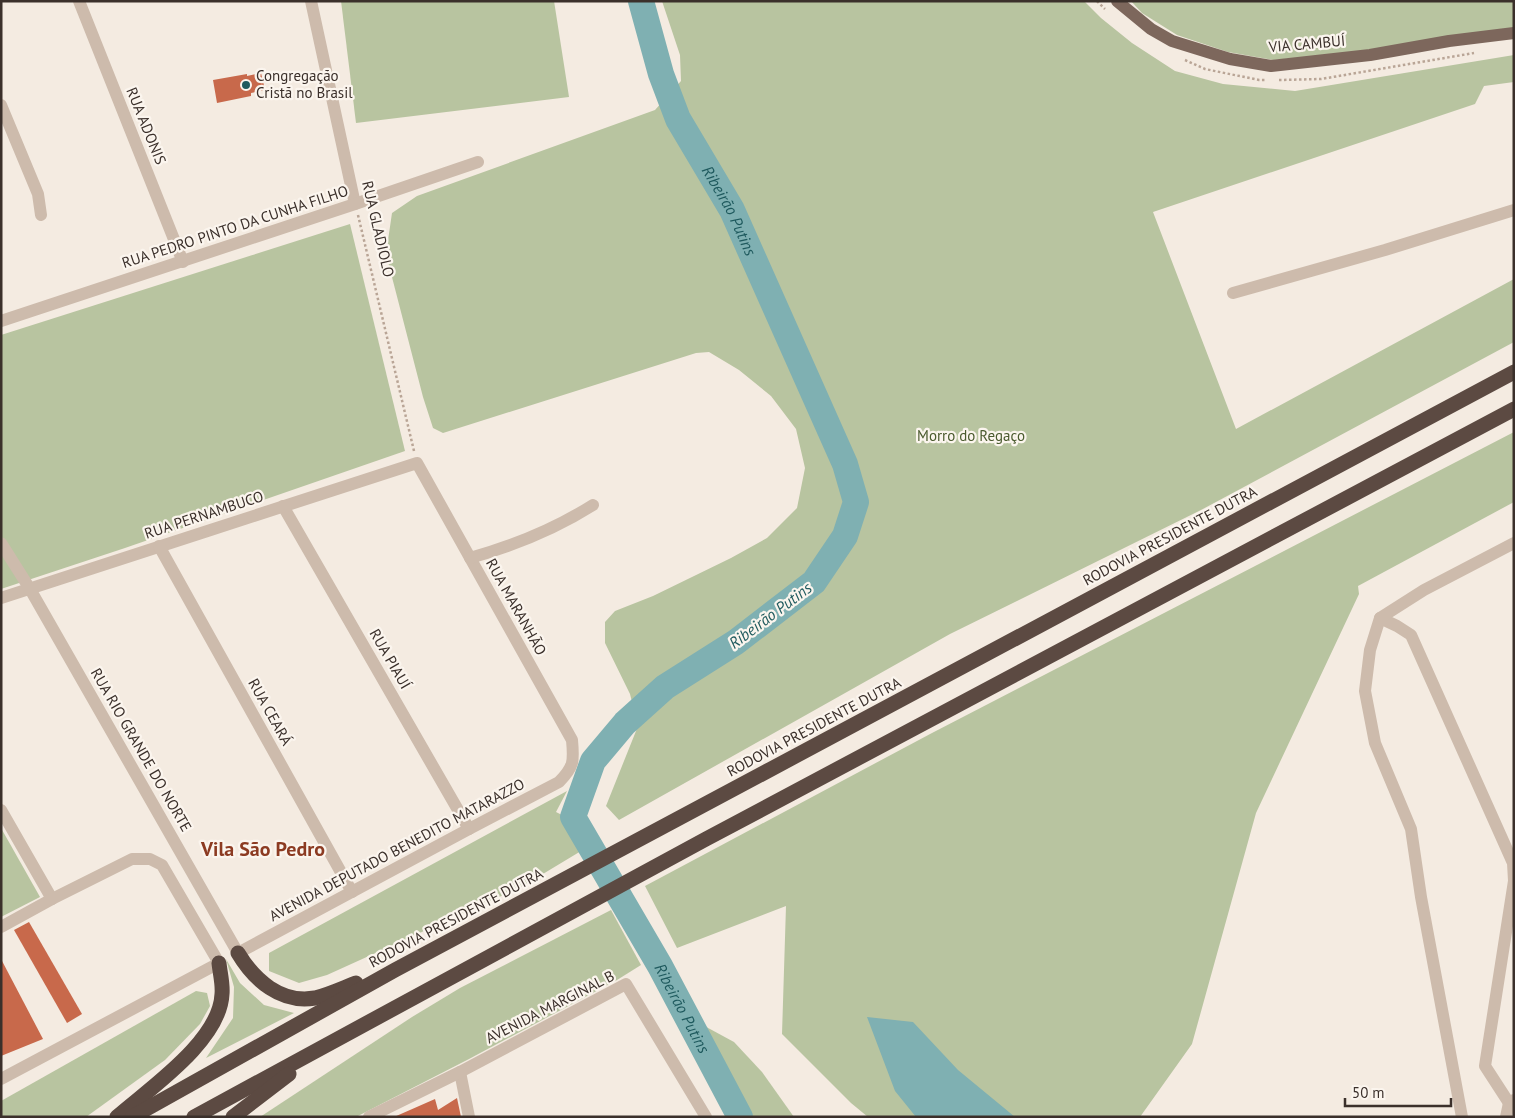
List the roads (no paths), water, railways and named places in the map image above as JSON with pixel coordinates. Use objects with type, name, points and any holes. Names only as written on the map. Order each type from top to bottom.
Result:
[{"type":"highway","name":"RODOVIA PRESIDENTE DUTRA","points":[[132,1117],[395,970],[1514,372]]},
{"type":"highway","points":[[194,1117],[659,864],[1514,409]]},
{"type":"highway","points":[[238,953],[246,968],[266,986],[291,998],[314,998],[395,970]]},
{"type":"highway","points":[[117,1117],[170,1074],[196,1047],[214,1022],[222,995],[219,963]]},
{"type":"highway","points":[[233,1117],[328,1044]]},
{"type":"main road","name":"VIA CAMBUÍ","points":[[1117,1],[1151,29],[1172,41],[1230,59],[1271,66],[1370,55],[1449,41],[1514,33]]},
{"type":"street","name":"RUA ADONIS","points":[[79,1],[183,262]]},
{"type":"street","name":"RUA GLADIOLO","points":[[311,1],[355,204]]},
{"type":"street","points":[[1,105],[38,194],[41,215]]},
{"type":"street","name":"RUA PEDRO PINTO DA CUNHA FILHO","points":[[1,321],[183,262],[478,162]]},
{"type":"street","points":[[1233,293],[1385,250],[1514,210]]},
{"type":"street","name":"RUA PERNAMBUCO","points":[[1,598],[417,463]]},
{"type":"street","name":"RUA MARANHÃO","points":[[417,463],[572,740],[574,758],[570,771]]},
{"type":"street","points":[[470,558],[517,544],[593,505]]},
{"type":"street","name":"RUA PIAUÍ","points":[[283,506],[469,829]]},
{"type":"street","name":"RUA RIO GRANDE DO NORTE","points":[[1,543],[30,589],[238,953]]},
{"type":"street","points":[[1462,1117],[1421,897],[1411,829],[1375,743],[1365,691],[1370,650],[1380,618],[1424,590],[1514,543]]},
{"type":"street","name":"RUA CEARÁ","points":[[159,546],[352,892]]},
{"type":"street","points":[[1380,618],[1411,635],[1513,863],[1514,881],[1485,1066],[1511,1102],[1506,1117]]},
{"type":"street","name":"AVENIDA DEPUTADO BENEDITO MATARAZZO","points":[[238,953],[559,782],[570,771]]},
{"type":"street","points":[[1,810],[52,899]]},
{"type":"street","points":[[1,927],[52,899],[132,860],[150,859],[162,865],[219,963],[1,1079]]},
{"type":"street","name":"AVENIDA MARGINAL B","points":[[460,1072],[626,984],[706,1117]]},
{"type":"street","points":[[369,1117],[460,1072],[469,1117]]},
{"type":"water","points":[[867,1017],[913,1022],[958,1070],[1015,1117],[916,1117],[895,1091]]},
{"type":"waterway","name":"Ribeirão Putins","points":[[641,1],[661,74],[678,119],[732,210],[845,464],[856,502],[845,536],[814,582],[736,642],[665,687],[625,723],[593,761],[573,817],[660,966],[740,1117]]},
{"type":"place","name":"Congregação Cristã no Brasil","points":[[246,85]]},
{"type":"district","name":"Vila São Pedro","points":[[263,849]]},
{"type":"park label","name":"Morro do Regaço","points":[[971,436]]}]
